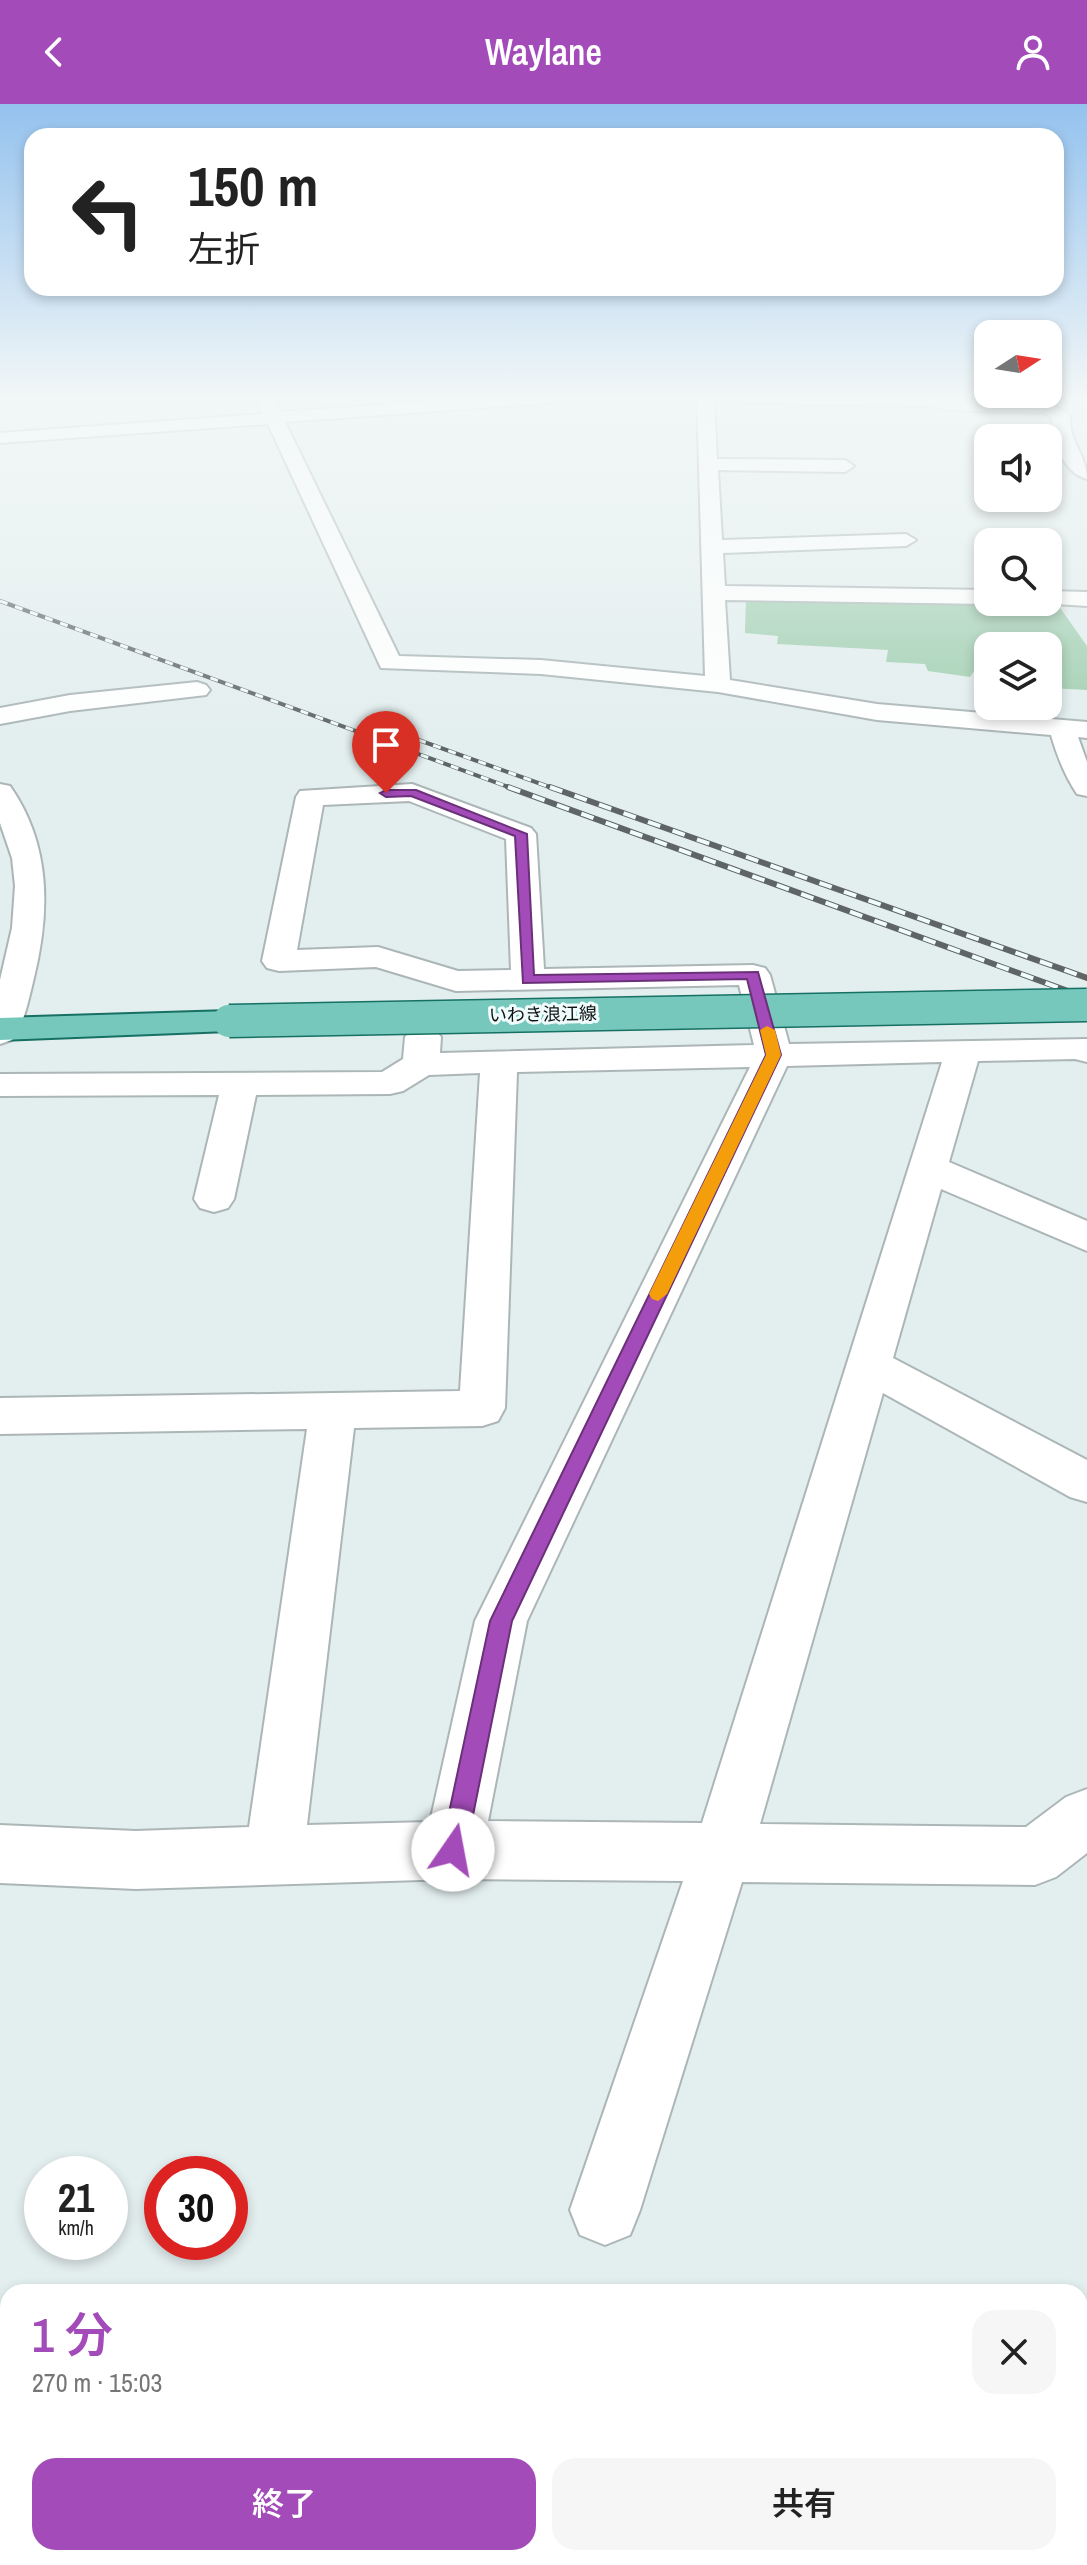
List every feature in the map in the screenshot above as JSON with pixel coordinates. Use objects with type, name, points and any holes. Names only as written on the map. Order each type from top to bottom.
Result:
[{"type":"main road","name":"いわき浪江線","points":[[1,1030],[229,1021],[1087,1005]]},
{"type":"street","points":[[319,512],[390,663],[541,667],[718,685],[877,712],[1074,729],[1071,758],[1087,788]]},
{"type":"street","points":[[710,512],[718,685]]},
{"type":"street","points":[[712,547],[906,540]]},
{"type":"street","points":[[714,593],[974,597]]},
{"type":"street","points":[[1062,598],[1087,599]]},
{"type":"street","points":[[1,716],[26,696],[32,686]]},
{"type":"street","points":[[1,716],[145,690],[197,690]]},
{"type":"street","points":[[0,792],[21,836],[27,859],[30,909],[23,950],[1,1030]]},
{"type":"street","points":[[453,1850],[501,1621],[774,1055],[753,975],[528,980],[456,981],[378,957],[279,961],[310,797],[412,792],[521,834],[528,980]]},
{"type":"street","points":[[421,1064],[429,973]]},
{"type":"street","points":[[0,1085],[390,1083],[421,1064],[1080,1048],[1087,1051]]},
{"type":"street","points":[[605,2210],[722,1853],[963,1051]]},
{"type":"street","points":[[0,1416],[482,1408],[499,1064]]},
{"type":"street","points":[[214,1199],[240,1085]]},
{"type":"street","points":[[928,1168],[1087,1237]]},
{"type":"street","points":[[869,1365],[1087,1483]]},
{"type":"street","points":[[274,1857],[333,1410]]},
{"type":"street","points":[[0,1854],[136,1860],[453,1850],[1035,1856],[1087,1817]]},
{"type":"green space","points":[[746,595],[974,600],[974,616],[1062,616],[1062,611],[1087,646],[1087,690],[1062,689],[1062,632],[974,632],[974,671],[970,677],[928,671],[925,664],[886,662],[888,650],[777,644],[778,636],[745,633]]},
{"type":"railway","points":[[0,601],[514,789]]},
{"type":"railway","points":[[388,729],[555,789]]},
{"type":"railway","points":[[508,787],[1087,998]]},
{"type":"railway","points":[[550,787],[1087,978]]},
{"type":"slow traffic","points":[[658,1294],[774,1055],[767,1030]]},
{"type":"route","points":[[386,793],[412,792],[521,834],[528,980],[753,975],[774,1055],[501,1621],[453,1850]]}]
